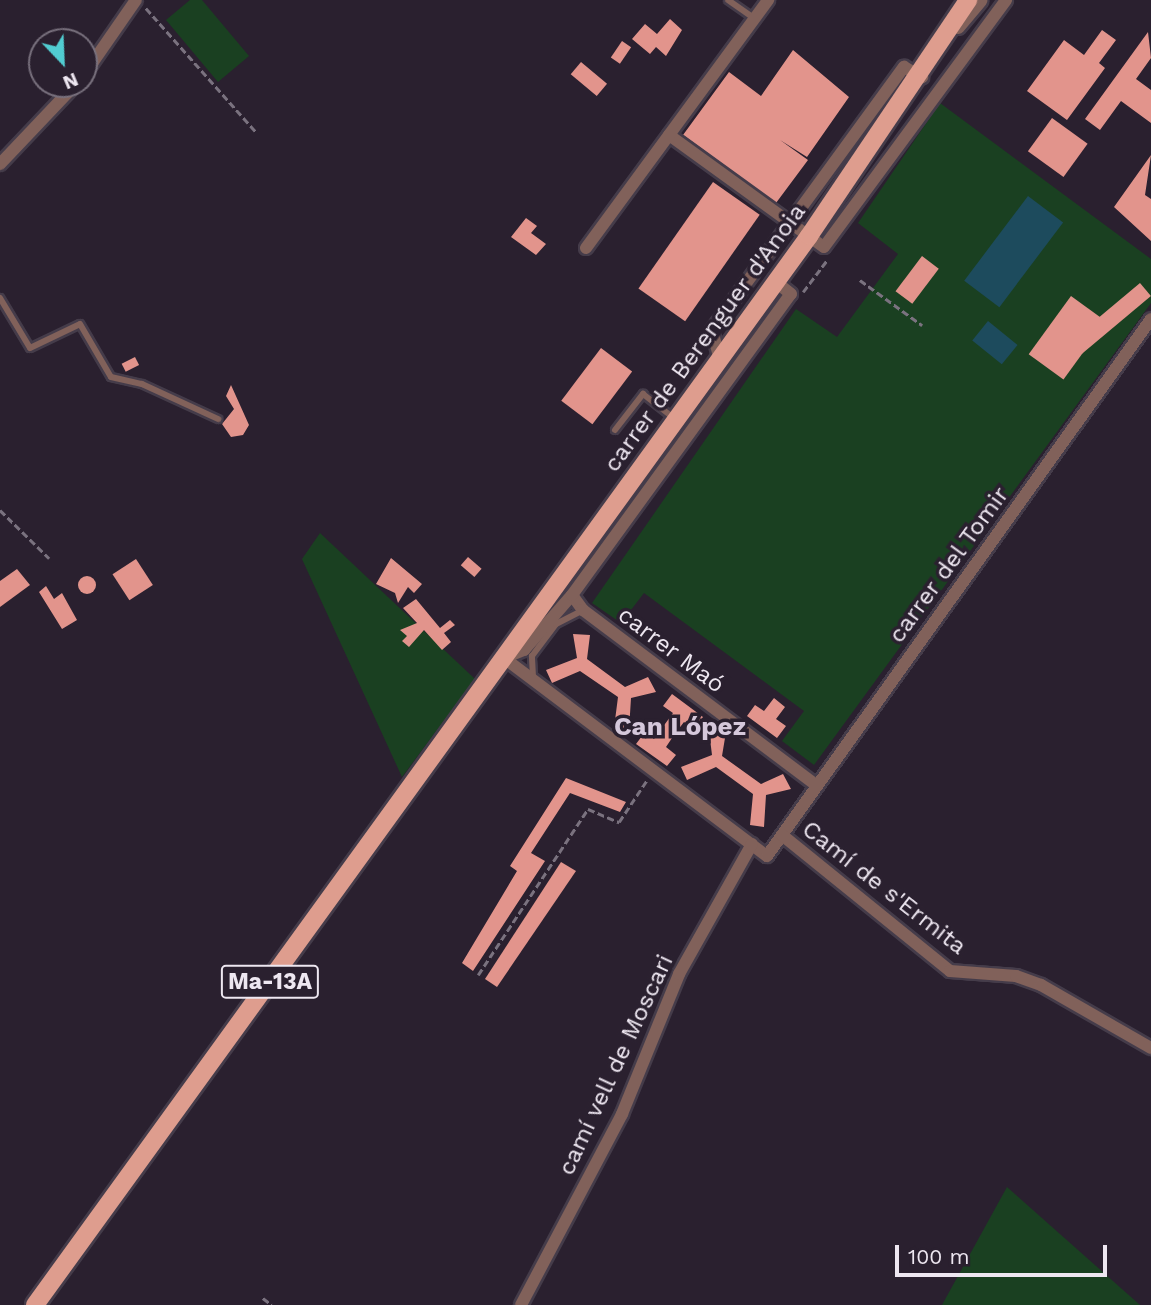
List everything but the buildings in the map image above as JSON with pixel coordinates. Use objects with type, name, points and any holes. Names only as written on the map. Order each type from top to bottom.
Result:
[{"type":"main road","name":"carrer de Berenguer d'Anoia","points":[[504,658],[922,77],[968,0]]},
{"type":"main road","name":"Ma-13A","points":[[35,1305],[504,658]]},
{"type":"street","points":[[98,55],[137,0]]},
{"type":"street","points":[[586,248],[768,0]]},
{"type":"street","points":[[944,44],[981,0]]},
{"type":"street","points":[[669,135],[824,247],[1006,0]]},
{"type":"street","points":[[720,360],[712,330],[904,67],[922,77]]},
{"type":"street","points":[[0,164],[63,98]]},
{"type":"street","points":[[504,658],[524,650],[572,595],[791,294],[776,282]]},
{"type":"street","name":"carrer del Tomir","points":[[752,844],[767,856],[1151,319]]},
{"type":"street","name":"carrer Maó","points":[[572,595],[583,610],[817,786]]},
{"type":"street","points":[[504,658],[752,844]]},
{"type":"street","name":"Camí de s'Ermita","points":[[782,835],[950,971],[1016,976],[1041,985],[1151,1048]]},
{"type":"street","name":"camí vell de Moscari","points":[[521,1305],[622,1114],[679,974],[752,844]]},
{"type":"lane","points":[[728,0],[754,19]]},
{"type":"lane","points":[[0,298],[30,348],[80,324],[111,377],[142,383],[218,419]]},
{"type":"lane","points":[[615,430],[643,394],[676,420]]},
{"type":"lane","points":[[533,679],[532,656],[556,624],[583,610]]},
{"type":"path","points":[[137,0],[257,132]]},
{"type":"path","points":[[801,295],[831,255]]},
{"type":"path","points":[[860,280],[922,325]]},
{"type":"path","points":[[0,510],[49,558]]},
{"type":"path","points":[[478,975],[588,808],[619,822],[654,769]]},
{"type":"path","points":[[263,1298],[272,1305]]},
{"type":"green space","points":[[190,0],[202,0],[249,56],[218,82],[166,20]]},
{"type":"green space","points":[[940,103],[1151,259],[1151,303],[814,765],[782,741],[804,711],[644,593],[621,623],[592,603],[796,309],[837,337],[898,254],[858,223]]},
{"type":"green space","points":[[320,533],[475,679],[402,777],[302,559]]},
{"type":"green space","points":[[1007,1187],[1140,1305],[942,1305]]},
{"type":"water","points":[[1028,196],[1063,222],[999,307],[964,281]]},
{"type":"water","points":[[988,321],[1018,345],[1002,364],[972,340]]},
{"type":"district","name":"Can López","points":[[680,727]]}]
